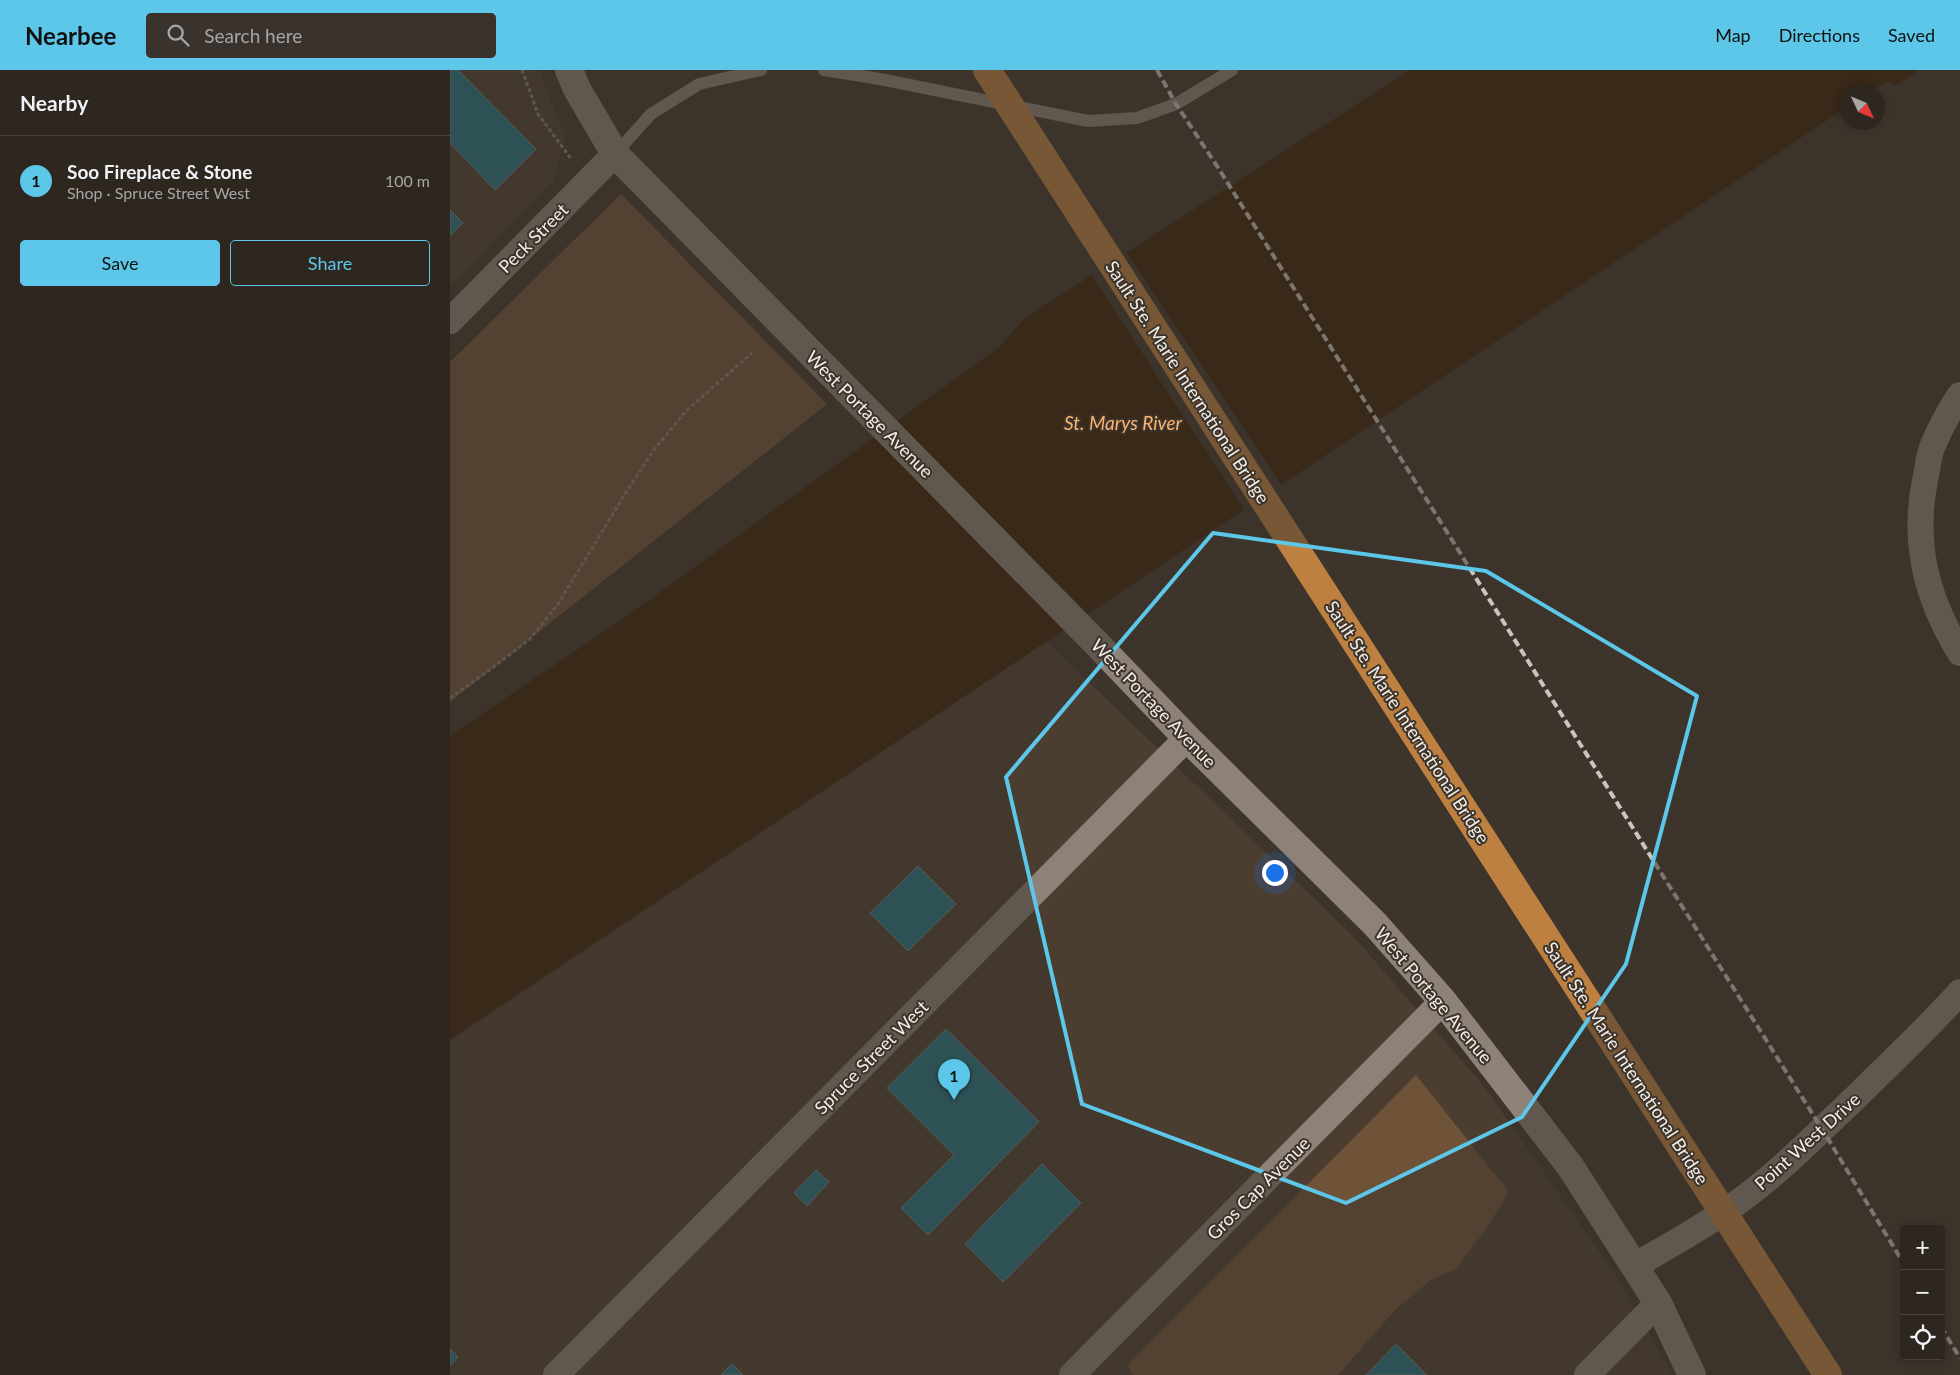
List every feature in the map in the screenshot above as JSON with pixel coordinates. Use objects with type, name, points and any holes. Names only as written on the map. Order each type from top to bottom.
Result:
[{"type":"highway","name":"Sault Ste. Marie International Bridge","points":[[987,70],[1828,1375]]},
{"type":"street","name":"West Portage Avenue","points":[[569,70],[577,88],[615,154],[1187,738],[1375,924],[1443,1001],[1570,1166],[1658,1303],[1692,1375]]},
{"type":"street","name":"Peck Street","points":[[450,321],[615,154]]},
{"type":"street","points":[[1960,395],[1932,446],[1922,496],[1920,537],[1929,588],[1945,629],[1960,653]]},
{"type":"street","name":"Spruce Street West","points":[[556,1375],[1187,738]]},
{"type":"street","name":"Point West Drive","points":[[1634,1266],[1680,1240],[1759,1186],[1822,1129],[1938,1018],[1960,992]]},
{"type":"street","name":"Gros Cap Avenue","points":[[1072,1375],[1443,1001]]},
{"type":"street","points":[[1588,1375],[1658,1303]]},
{"type":"lane","points":[[615,154],[651,114],[699,84],[761,70]]},
{"type":"lane","points":[[824,70],[880,78],[1088,121],[1136,118],[1176,104],[1232,70]]},
{"type":"path","points":[[522,70],[538,114],[588,182]]},
{"type":"path","points":[[450,698],[530,639],[558,604],[625,494],[654,451],[688,410],[752,353]]},
{"type":"highlighted area","points":[[1213,533],[1486,571],[1697,696],[1626,964],[1522,1117],[1346,1203],[1082,1104],[1006,777]]},
{"type":"shaded area","points":[[450,70],[539,70],[565,136],[553,181],[453,283],[450,280]]},
{"type":"shaded area","points":[[621,194],[827,404],[450,702],[450,362]]},
{"type":"shaded area","points":[[1046,641],[1353,936],[1484,1086],[1618,1279],[1673,1375],[450,1375],[450,1040]]},
{"type":"shaded area","points":[[1416,1075],[1509,1192],[1486,1229],[1456,1269],[1431,1280],[1396,1309],[1338,1375],[1133,1375],[1128,1365]]},
{"type":"water","name":"St. Marys River","points":[[1410,70],[1919,70],[1896,85],[1887,81],[1880,85],[1840,85],[1840,112],[450,1040],[450,736],[634,611],[998,348],[1025,318]]},
{"type":"pier","points":[[1125,250],[1282,486],[1245,511],[1090,273]]},
{"type":"building","points":[[450,70],[458,70],[536,149],[495,190],[450,143]]},
{"type":"building","points":[[450,210],[463,223],[450,236]]},
{"type":"building","points":[[918,866],[956,904],[908,951],[870,913]]},
{"type":"building","points":[[946,1029],[1039,1122],[928,1235],[901,1208],[954,1155],[887,1088]]},
{"type":"building","points":[[1042,1164],[1081,1203],[1003,1282],[965,1244]]},
{"type":"building","points":[[816,1170],[829,1182],[807,1206],[794,1193]]},
{"type":"building","points":[[1396,1344],[1427,1375],[1366,1375]]},
{"type":"building","points":[[450,1349],[458,1357],[450,1366]]},
{"type":"building","points":[[732,1364],[743,1375],[721,1375]]},
{"type":"railway","points":[[1157,70],[1176,104],[1217,166],[1822,1129],[1900,1257]]},
{"type":"railway","points":[[1945,1334],[1960,1358]]},
{"type":"place","name":"Soo Fireplace & Stone","points":[[954,1100]]}]
